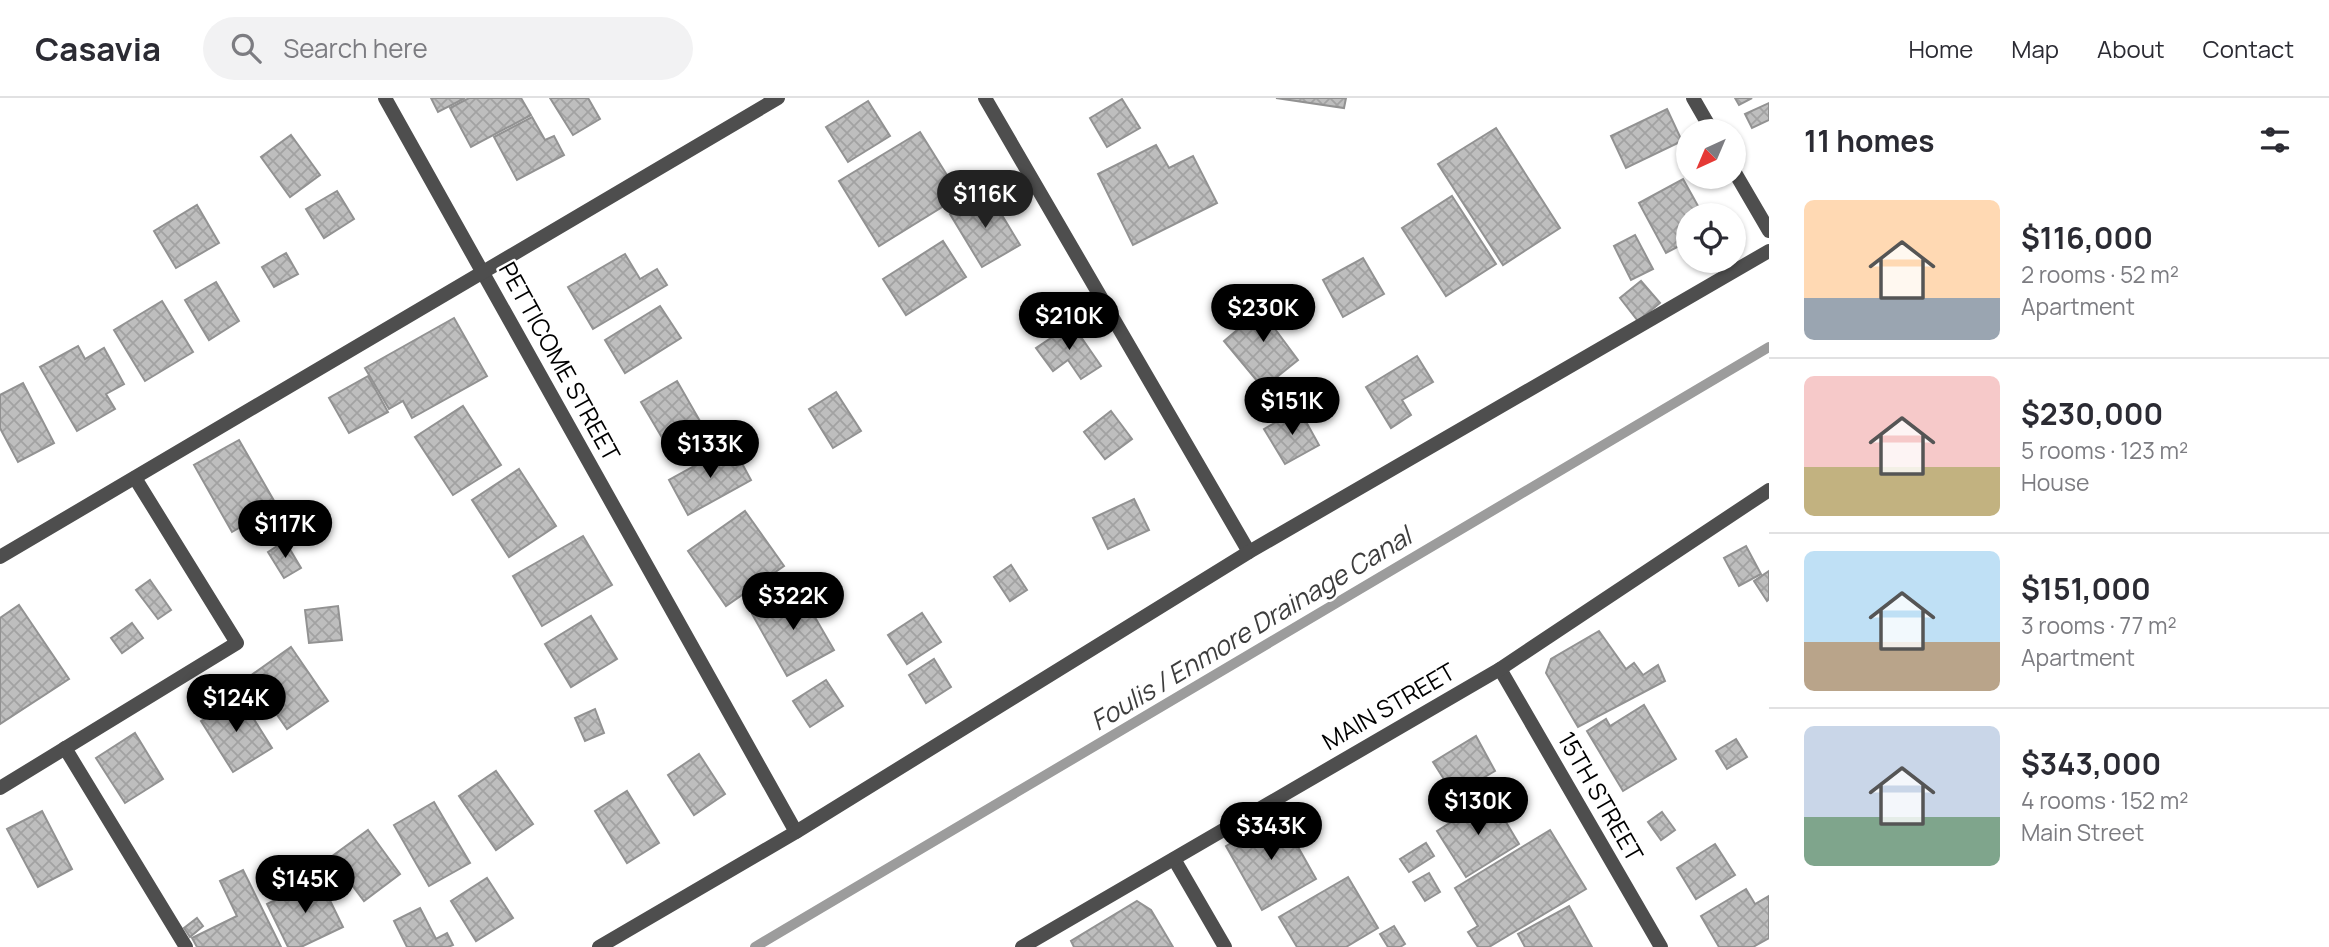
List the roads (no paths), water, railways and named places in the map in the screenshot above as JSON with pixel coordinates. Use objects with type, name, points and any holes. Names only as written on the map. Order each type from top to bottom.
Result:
[{"type":"street","name":"PETTICOME STREET","points":[[385,98],[796,832]]},
{"type":"street","points":[[0,557],[778,98]]},
{"type":"street","points":[[985,98],[1249,552]]},
{"type":"street","points":[[1693,98],[1705,119]]},
{"type":"street","points":[[1744,189],[1769,231]]},
{"type":"street","points":[[599,947],[796,832],[1249,552],[1769,251]]},
{"type":"street","points":[[0,788],[237,643],[135,478]]},
{"type":"street","name":"MAIN STREET","points":[[1022,947],[1500,669],[1769,490]]},
{"type":"street","name":"15TH STREET","points":[[1500,669],[1661,947]]},
{"type":"street","points":[[65,748],[186,947]]},
{"type":"street","points":[[1174,859],[1225,947]]},
{"type":"waterway","name":"Foulis / Enmore Drainage Canal","points":[[755,947],[1769,347]]}]
